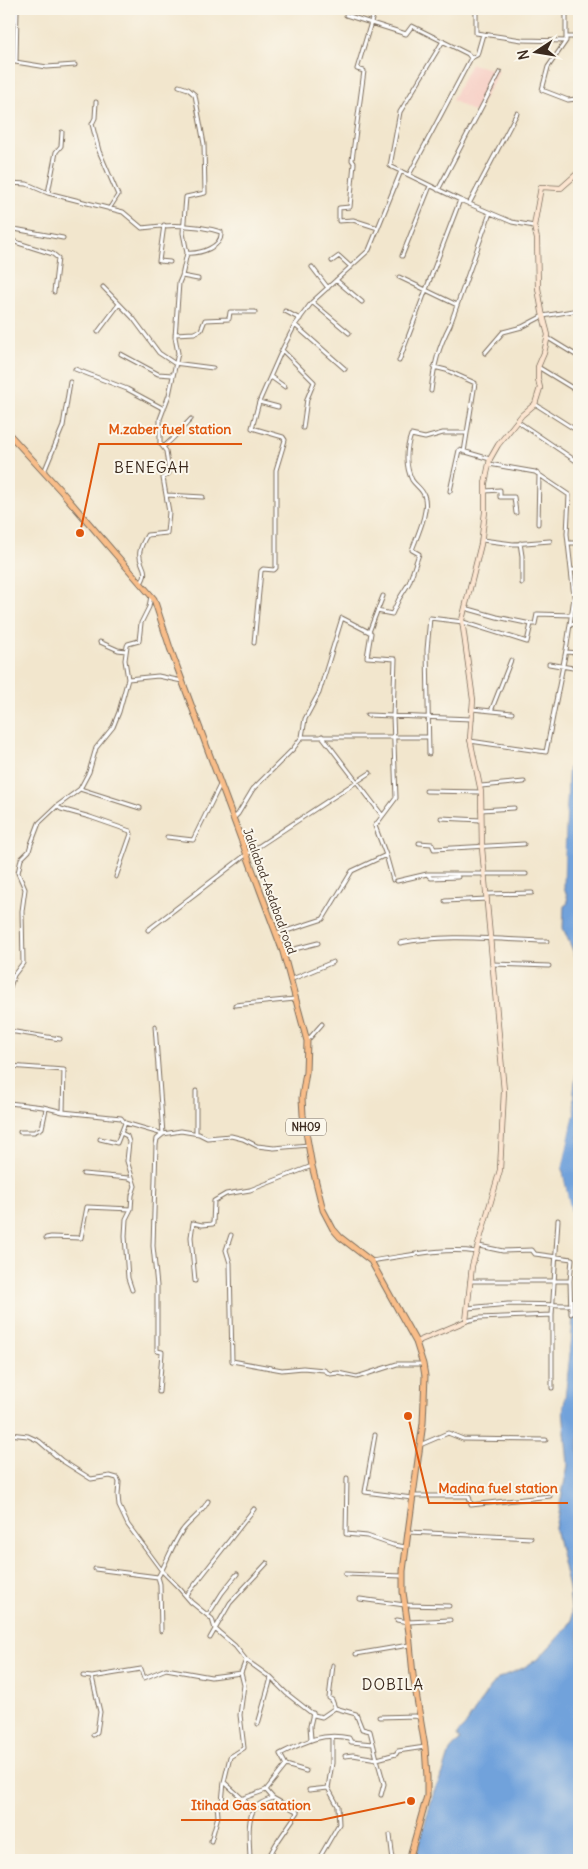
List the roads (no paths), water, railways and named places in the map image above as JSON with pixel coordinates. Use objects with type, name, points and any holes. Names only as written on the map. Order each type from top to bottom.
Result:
[{"type":"main road","name":"Jalalabad-Asdabad road","points":[[9,434],[154,599],[220,784],[283,952],[307,1041],[306,1072],[302,1098],[312,1166],[323,1210],[333,1229],[356,1252],[371,1261],[416,1342],[423,1364],[425,1376],[423,1422],[403,1576],[409,1645],[425,1747],[427,1777],[426,1796],[409,1860]]},
{"type":"street","points":[[16,62],[17,9]]},
{"type":"street","points":[[375,9],[357,69],[364,71],[352,160],[354,163],[350,206],[339,208],[339,222],[353,220],[378,228]]},
{"type":"street","points":[[476,9],[476,33],[522,40],[579,37]]},
{"type":"street","points":[[566,9],[566,39],[548,67],[542,90],[568,100],[576,99],[579,102]]},
{"type":"street","points":[[346,15],[406,34],[412,26],[468,54],[471,58]]},
{"type":"street","points":[[408,175],[471,58],[477,55],[483,34]]},
{"type":"street","points":[[443,41],[400,112],[390,166],[490,213],[512,222],[534,226]]},
{"type":"street","points":[[9,61],[47,67],[75,65]]},
{"type":"street","points":[[438,190],[500,72]]},
{"type":"street","points":[[140,583],[145,575],[144,566],[140,560],[140,551],[146,536],[168,534],[169,512],[163,478],[169,473],[166,451],[160,443],[160,419],[169,396],[178,348],[175,334],[178,283],[182,276],[187,253],[183,225],[186,197],[205,194],[204,144],[195,95],[188,89],[178,86]]},
{"type":"street","points":[[96,102],[96,118],[92,124],[96,142],[118,195],[109,209]]},
{"type":"street","points":[[469,204],[517,113]]},
{"type":"street","points":[[48,192],[56,152],[61,146],[62,132]]},
{"type":"street","points":[[254,644],[261,572],[263,569],[274,570],[276,568],[276,470],[285,440],[283,437],[252,428],[259,402],[295,325],[312,302],[369,250],[401,171]]},
{"type":"street","points":[[466,1321],[472,1266],[500,1170],[504,1091],[482,848],[481,789],[470,741],[473,700],[462,622],[482,540],[485,491],[490,461],[498,445],[517,421],[535,404],[540,388],[538,367],[548,338],[538,288],[538,244],[534,226],[541,187],[561,188],[579,172]]},
{"type":"street","points":[[9,233],[10,183],[27,184],[48,192],[123,212],[142,228],[183,225],[208,228],[221,232],[222,234],[217,245],[197,253],[187,253]]},
{"type":"street","points":[[402,256],[430,186]]},
{"type":"street","points":[[399,360],[460,200]]},
{"type":"street","points":[[431,392],[434,367],[441,342],[450,325],[490,213]]},
{"type":"street","points":[[164,225],[159,261],[170,262]]},
{"type":"street","points":[[10,228],[63,238]]},
{"type":"street","points":[[9,240],[53,254],[58,258],[54,292]]},
{"type":"street","points":[[332,260],[338,256],[351,267]]},
{"type":"street","points":[[312,267],[328,288]]},
{"type":"street","points":[[182,276],[198,279]]},
{"type":"street","points":[[399,278],[457,305]]},
{"type":"street","points":[[336,280],[362,302]]},
{"type":"street","points":[[103,287],[133,318],[159,353],[174,363],[213,368]]},
{"type":"street","points":[[312,302],[349,333]]},
{"type":"street","points":[[98,332],[119,304]]},
{"type":"street","points":[[485,352],[503,332],[522,327],[543,316],[579,310]]},
{"type":"street","points":[[284,311],[300,319]]},
{"type":"street","points":[[175,334],[198,332],[202,329],[205,320],[229,320],[230,312],[255,312]]},
{"type":"street","points":[[295,325],[345,370]]},
{"type":"street","points":[[548,338],[579,357]]},
{"type":"street","points":[[282,350],[314,382],[307,399],[303,428]]},
{"type":"street","points":[[121,354],[158,374],[172,375]]},
{"type":"street","points":[[434,367],[446,370],[475,383],[464,452]]},
{"type":"street","points":[[538,367],[579,392]]},
{"type":"street","points":[[75,369],[128,389],[164,409]]},
{"type":"street","points":[[271,377],[285,387]]},
{"type":"street","points":[[44,472],[62,426],[70,382]]},
{"type":"street","points":[[259,402],[278,407]]},
{"type":"street","points":[[535,404],[579,432]]},
{"type":"street","points":[[163,447],[176,438],[179,431],[191,419]]},
{"type":"street","points":[[517,421],[579,463]]},
{"type":"street","points":[[377,611],[392,614],[409,583],[419,554],[412,550],[425,518],[424,495],[412,481],[408,467],[407,447],[411,435],[426,438],[443,433],[467,433]]},
{"type":"street","points":[[450,491],[459,450],[490,461],[535,472],[569,495],[568,543],[574,597],[566,652],[546,752],[470,741]]},
{"type":"street","points":[[538,524],[539,475]]},
{"type":"street","points":[[485,491],[500,490],[500,496],[514,497],[516,513]]},
{"type":"street","points":[[167,495],[204,497]]},
{"type":"street","points":[[482,540],[520,543],[550,541]]},
{"type":"street","points":[[520,543],[522,583]]},
{"type":"street","points":[[568,543],[579,543]]},
{"type":"street","points":[[571,570],[579,570]]},
{"type":"street","points":[[9,990],[14,975],[23,963],[22,911],[25,889],[18,874],[21,858],[30,851],[30,844],[39,823],[57,806],[80,789],[96,748],[106,737],[116,720],[128,679],[125,660],[126,650],[128,644],[139,641],[141,623],[149,607],[151,595]]},
{"type":"street","points":[[383,596],[369,632],[367,658],[395,659],[393,716],[396,798],[375,826],[395,880],[427,874],[434,878],[526,874],[485,875]]},
{"type":"street","points":[[574,597],[579,597]]},
{"type":"street","points":[[465,608],[531,624],[535,624],[537,614],[572,615]]},
{"type":"street","points":[[234,818],[253,789],[293,750],[302,738],[305,719],[322,685],[342,618],[369,632]]},
{"type":"street","points":[[429,754],[427,650],[430,618],[462,622],[527,642],[531,624]]},
{"type":"street","points":[[570,624],[579,625]]},
{"type":"street","points":[[100,642],[118,650],[126,650]]},
{"type":"street","points":[[566,652],[579,653]]},
{"type":"street","points":[[491,711],[511,660]]},
{"type":"street","points":[[549,664],[579,669]]},
{"type":"street","points":[[128,679],[158,676],[183,682]]},
{"type":"street","points":[[472,709],[512,713]]},
{"type":"street","points":[[366,715],[472,719]]},
{"type":"street","points":[[302,738],[322,736],[428,737]]},
{"type":"street","points":[[322,736],[382,815]]},
{"type":"street","points":[[148,930],[247,854],[370,773]]},
{"type":"street","points":[[426,791],[481,789],[524,782]]},
{"type":"street","points":[[167,837],[193,840],[220,784]]},
{"type":"street","points":[[80,789],[140,808]]},
{"type":"street","points":[[57,806],[130,831],[131,834],[116,877]]},
{"type":"street","points":[[481,810],[514,808]]},
{"type":"street","points":[[441,818],[481,820]]},
{"type":"street","points":[[419,843],[432,844],[434,849],[482,848],[524,844]]},
{"type":"street","points":[[277,934],[323,920],[352,871],[386,855]]},
{"type":"street","points":[[445,901],[532,893]]},
{"type":"street","points":[[400,943],[424,939],[547,941]]},
{"type":"street","points":[[283,952],[318,943]]},
{"type":"street","points":[[290,980],[333,962]]},
{"type":"street","points":[[492,964],[549,966]]},
{"type":"street","points":[[235,1005],[295,999]]},
{"type":"street","points":[[307,1041],[322,1024]]},
{"type":"street","points":[[155,1026],[162,1134],[157,1139],[156,1144],[153,1246],[157,1286],[157,1351],[162,1352],[159,1392]]},
{"type":"street","points":[[9,1031],[60,1039]]},
{"type":"street","points":[[9,1066],[64,1070],[63,1112]]},
{"type":"street","points":[[196,1091],[196,1134]]},
{"type":"street","points":[[9,1103],[63,1112],[121,1118],[125,1123],[162,1134],[181,1131],[207,1138],[231,1136],[243,1139],[257,1146],[274,1148],[309,1145]]},
{"type":"street","points":[[20,1132],[34,1132],[42,1128],[46,1109]]},
{"type":"street","points":[[100,1139],[117,1143],[125,1123]]},
{"type":"street","points":[[121,1133],[127,1136],[129,1142],[127,1161],[135,1186],[131,1209],[126,1219],[124,1236],[127,1270],[132,1290]]},
{"type":"street","points":[[195,1281],[191,1237],[193,1222],[202,1225],[213,1224],[214,1201],[226,1194],[250,1190],[312,1166]]},
{"type":"street","points":[[83,1174],[134,1180]]},
{"type":"street","points":[[46,1238],[51,1236],[81,1238],[87,1207],[131,1209]]},
{"type":"street","points":[[552,1388],[552,1315],[558,1220]]},
{"type":"street","points":[[231,1236],[226,1250],[230,1263],[232,1361],[282,1370],[303,1368],[324,1370],[330,1374],[338,1373],[357,1377],[397,1364],[423,1364]]},
{"type":"street","points":[[371,1261],[429,1251],[478,1249],[503,1251],[532,1250],[535,1254],[572,1259],[570,1281],[571,1314]]},
{"type":"street","points":[[470,1281],[570,1281]]},
{"type":"street","points":[[467,1308],[508,1304],[568,1305]]},
{"type":"street","points":[[416,1342],[466,1321],[479,1318],[552,1315]]},
{"type":"street","points":[[420,1446],[448,1433],[462,1439],[546,1440]]},
{"type":"street","points":[[9,1434],[28,1436],[38,1441],[60,1460],[91,1479],[110,1476],[117,1478],[119,1482],[119,1506],[137,1539],[162,1571],[201,1612],[212,1619],[215,1629],[235,1646],[246,1660],[271,1678],[286,1693],[314,1715],[322,1717],[335,1708]]},
{"type":"street","points":[[375,1435],[365,1492],[412,1497],[469,1496],[471,1504],[550,1496]]},
{"type":"street","points":[[347,1478],[346,1534],[367,1536],[393,1545],[406,1547]]},
{"type":"street","points":[[161,1631],[160,1584],[158,1577],[172,1552],[176,1539],[184,1528],[205,1508],[208,1501]]},
{"type":"street","points":[[186,1596],[254,1509]]},
{"type":"street","points":[[408,1532],[531,1538]]},
{"type":"street","points":[[210,1638],[230,1603],[267,1563]]},
{"type":"street","points":[[94,1569],[158,1577]]},
{"type":"street","points":[[208,1615],[237,1574]]},
{"type":"street","points":[[345,1574],[403,1576]]},
{"type":"street","points":[[360,1599],[405,1605],[449,1606]]},
{"type":"street","points":[[397,1620],[408,1622],[450,1620]]},
{"type":"street","points":[[356,1654],[409,1645]]},
{"type":"street","points":[[211,1841],[218,1816],[217,1804],[222,1802],[224,1782],[230,1757],[244,1748],[240,1715],[244,1685],[241,1673],[246,1660]]},
{"type":"street","points":[[334,1665],[329,1698],[332,1700],[335,1708]]},
{"type":"street","points":[[83,1676],[92,1677],[140,1669],[144,1678],[166,1669],[211,1678],[241,1673]]},
{"type":"street","points":[[92,1677],[100,1712],[97,1732],[93,1735]]},
{"type":"street","points":[[258,1724],[271,1678]]},
{"type":"street","points":[[335,1708],[356,1714],[362,1729],[370,1731],[384,1784],[381,1795]]},
{"type":"street","points":[[311,1739],[310,1726],[313,1713]]},
{"type":"street","points":[[379,1717],[415,1716],[421,1718]]},
{"type":"street","points":[[306,1771],[286,1764],[280,1754],[311,1739],[342,1736],[349,1738],[352,1742],[373,1744]]},
{"type":"street","points":[[318,1860],[339,1824],[338,1806],[328,1788],[332,1763],[332,1737]]},
{"type":"street","points":[[345,1756],[377,1759],[396,1754],[398,1751],[425,1747]]},
{"type":"street","points":[[244,1798],[266,1790],[286,1764]]},
{"type":"street","points":[[224,1782],[254,1808]]},
{"type":"street","points":[[309,1790],[328,1788]]},
{"type":"street","points":[[266,1790],[273,1798],[298,1812],[267,1860]]},
{"type":"street","points":[[250,1860],[251,1828],[249,1821],[254,1808],[273,1798]]},
{"type":"street","points":[[390,1835],[393,1860]]},
{"type":"street","points":[[576,1860],[579,1857]]},
{"type":"water","points":[[579,761],[579,964],[563,928],[564,906],[568,903],[564,889],[564,868],[568,769],[570,765]]},
{"type":"water","points":[[579,1045],[579,1852],[571,1860],[415,1860],[434,1791],[443,1773],[450,1751],[460,1740],[457,1736],[458,1733],[499,1678],[523,1668],[539,1658],[572,1620],[569,1588],[555,1528],[568,1465],[563,1410],[574,1308],[574,1233],[562,1168],[574,1114],[573,1096]]},
{"type":"place","name":"M.zaber fuel station","points":[[80,533]]},
{"type":"place","name":"Madina fuel station","points":[[408,1416]]},
{"type":"place","name":"Itihad Gas satation","points":[[411,1801]]},
{"type":"district","name":"BENEGAH","points":[[152,467]]},
{"type":"district","name":"DOBILA","points":[[393,1684]]}]
